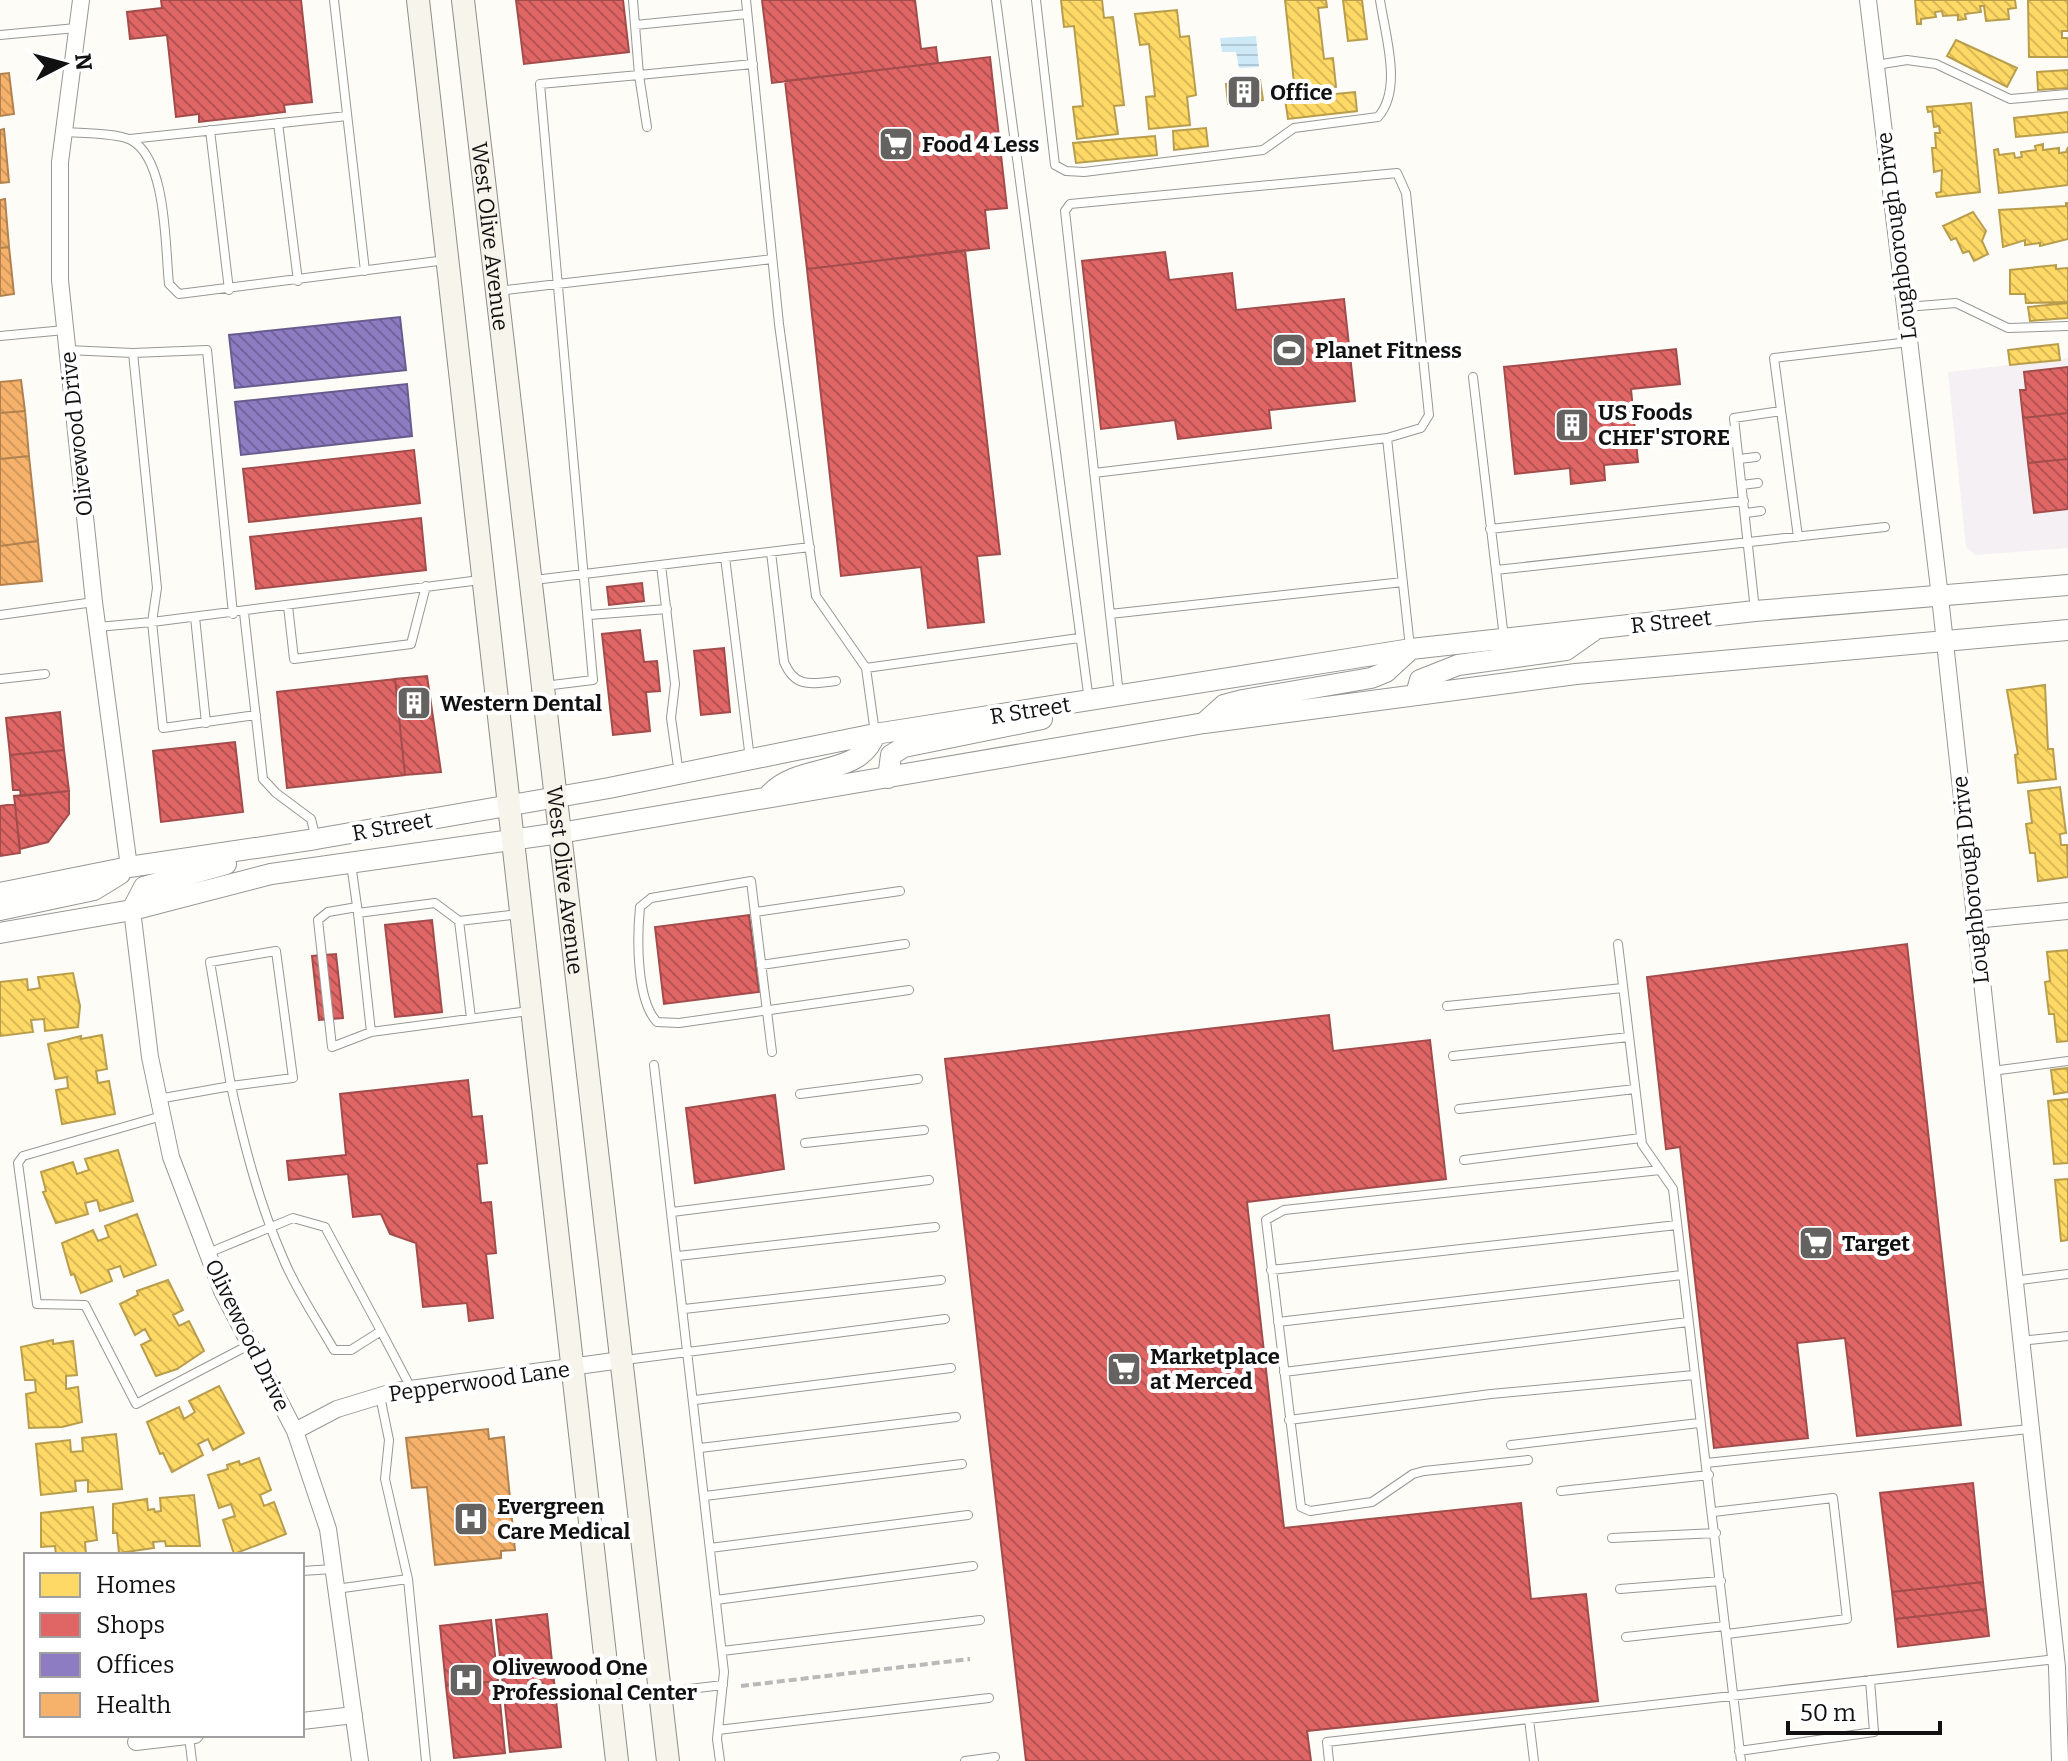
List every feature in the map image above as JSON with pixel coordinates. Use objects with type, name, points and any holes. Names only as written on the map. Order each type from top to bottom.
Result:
[{"type":"main road","name":"West Olive Avenue","points":[[418,0],[617,1761]]},
{"type":"main road","name":"West Olive Avenue","points":[[463,0],[668,1761]]},
{"type":"street","name":"Olivewood Drive","points":[[81,0],[63,132],[58,226],[65,330],[94,602],[129,867]]},
{"type":"street","name":"Loughborough Drive","points":[[1868,0],[1940,597],[2012,1281],[2056,1659],[2063,1732],[2060,1761]]},
{"type":"street","name":"R Street","points":[[0,893],[129,867],[316,839],[555,797],[875,734],[1411,649],[1505,649],[1596,629],[1755,611],[2068,585]]},
{"type":"street","name":"R Street","points":[[0,933],[132,910],[271,874],[560,833],[1204,723],[1416,694],[1714,661],[2068,630]]},
{"type":"street","points":[[1204,723],[1224,705],[1371,678],[1386,672],[1411,649]]},
{"type":"street","points":[[1416,694],[1420,680],[1440,670],[1505,649]]},
{"type":"street","points":[[888,778],[891,755],[904,747],[1038,723],[1062,705]]},
{"type":"street","points":[[768,797],[786,781],[858,758],[870,749],[875,734]]},
{"type":"street","points":[[132,910],[144,887],[230,863],[251,849]]},
{"type":"street","points":[[0,910],[94,890],[129,867]]},
{"type":"street","name":"Olivewood Drive","points":[[132,910],[160,1107],[171,1157],[222,1291],[295,1431],[328,1529],[360,1761]]},
{"type":"street","points":[[1974,920],[2068,911]]},
{"type":"street","name":"Pepperwood Lane","points":[[295,1431],[337,1409],[379,1395],[621,1360]]},
{"type":"street","points":[[304,1721],[354,1715]]},
{"type":"street","points":[[136,1739],[171,1737]]},
{"type":"lane","points":[[334,0],[365,271]]},
{"type":"lane","points":[[633,0],[647,127]]},
{"type":"lane","points":[[746,0],[772,259],[816,596],[866,668],[875,734]]},
{"type":"lane","points":[[996,0],[1089,701]]},
{"type":"lane","points":[[1036,0],[1055,165],[1066,171],[1084,172],[1263,150],[1294,128],[1378,117],[1387,107],[1391,90],[1380,0]]},
{"type":"lane","points":[[635,25],[747,14]]},
{"type":"lane","points":[[0,35],[76,28]]},
{"type":"lane","points":[[1876,65],[1907,60],[1936,64],[2010,99],[2068,94]]},
{"type":"lane","points":[[542,687],[593,680],[586,574],[540,84],[753,64]]},
{"type":"lane","points":[[63,132],[130,139],[347,116]]},
{"type":"lane","points":[[278,123],[298,281]]},
{"type":"lane","points":[[210,130],[229,290]]},
{"type":"lane","points":[[130,139],[151,158],[159,191],[169,284],[179,294],[447,260]]},
{"type":"lane","points":[[1094,473],[1387,438],[1421,428],[1429,415],[1406,193],[1397,173],[1070,204],[1065,211],[1094,473],[1119,696]]},
{"type":"lane","points":[[497,291],[772,259]]},
{"type":"lane","points":[[1905,307],[1956,303],[2008,328],[2068,326]]},
{"type":"lane","points":[[0,336],[65,330]]},
{"type":"lane","points":[[1798,537],[1774,358],[1909,342]]},
{"type":"lane","points":[[67,350],[133,353],[207,350],[233,614]]},
{"type":"lane","points":[[133,353],[157,588],[152,622],[163,728],[256,715]]},
{"type":"lane","points":[[1473,377],[1505,649]]},
{"type":"lane","points":[[1755,611],[1734,418],[1781,411]]},
{"type":"lane","points":[[1387,438],[1411,649]]},
{"type":"lane","points":[[1777,455],[1787,454]]},
{"type":"lane","points":[[1739,459],[1756,457]]},
{"type":"lane","points":[[1780,481],[1790,480]]},
{"type":"lane","points":[[1742,485],[1758,483]]},
{"type":"lane","points":[[1490,529],[1744,501]]},
{"type":"lane","points":[[1784,509],[1794,507]]},
{"type":"lane","points":[[1746,513],[1761,511]]},
{"type":"lane","points":[[1496,570],[1885,527]]},
{"type":"lane","points":[[529,581],[810,547]]},
{"type":"lane","points":[[771,552],[784,662],[790,677],[802,685],[836,681]]},
{"type":"lane","points":[[725,557],[750,759]]},
{"type":"lane","points":[[661,565],[675,684],[671,718],[679,774]]},
{"type":"lane","points":[[97,627],[244,613],[483,580]]},
{"type":"lane","points":[[1110,614],[1403,582]]},
{"type":"lane","points":[[288,606],[294,659],[411,644],[426,586]]},
{"type":"lane","points":[[0,615],[94,602]]},
{"type":"lane","points":[[589,615],[667,609]]},
{"type":"lane","points":[[244,613],[263,779],[276,793],[311,819],[316,839]]},
{"type":"lane","points":[[195,617],[206,723]]},
{"type":"lane","points":[[866,668],[1079,638]]},
{"type":"lane","points":[[0,679],[45,674]]},
{"type":"lane","points":[[351,862],[371,1032]]},
{"type":"lane","points":[[772,1052],[767,1012],[761,965],[751,881],[651,898],[640,907],[637,939],[647,1012],[657,1022],[679,1023],[767,1012],[909,990]]},
{"type":"lane","points":[[755,912],[900,891]]},
{"type":"lane","points":[[520,913],[459,921],[435,903],[328,912],[318,920],[332,1047],[371,1032],[532,1011]]},
{"type":"lane","points":[[459,921],[471,1018]]},
{"type":"lane","points":[[761,965],[905,944]]},
{"type":"lane","points":[[1618,944],[1642,1144],[1673,1189],[1741,1761]]},
{"type":"lane","points":[[250,1344],[136,1404],[85,1305],[37,1304],[18,1163],[23,1156],[160,1107],[231,1086],[293,1078],[276,951],[210,962],[231,1086],[244,1144],[284,1261],[334,1350],[351,1350],[381,1331]]},
{"type":"lane","points":[[1447,1006],[1623,988]]},
{"type":"lane","points":[[1453,1056],[1629,1037]]},
{"type":"lane","points":[[1991,1071],[2068,1061]]},
{"type":"lane","points":[[654,1065],[690,1353],[722,1651],[723,1685],[718,1730],[720,1761]]},
{"type":"lane","points":[[800,1094],[918,1079]]},
{"type":"lane","points":[[1459,1109],[1635,1089]]},
{"type":"lane","points":[[805,1143],[924,1130]]},
{"type":"lane","points":[[1464,1160],[1641,1138]]},
{"type":"lane","points":[[1528,1460],[1424,1471],[1413,1474],[1372,1502],[1310,1511],[1301,1507],[1266,1220],[1275,1212],[1660,1170]]},
{"type":"lane","points":[[672,1212],[929,1180]]},
{"type":"lane","points":[[208,1253],[293,1218],[325,1227],[411,1389]]},
{"type":"lane","points":[[1271,1270],[1677,1225]]},
{"type":"lane","points":[[678,1256],[935,1227]]},
{"type":"lane","points":[[2012,1281],[2068,1274]]},
{"type":"lane","points":[[1278,1322],[1682,1275]]},
{"type":"lane","points":[[684,1309],[941,1280]]},
{"type":"lane","points":[[621,1360],[945,1319]]},
{"type":"lane","points":[[1284,1372],[1688,1322]]},
{"type":"lane","points":[[2019,1341],[2068,1336]]},
{"type":"lane","points":[[695,1400],[951,1368]]},
{"type":"lane","points":[[1289,1420],[1491,1394],[1694,1375]]},
{"type":"lane","points":[[379,1395],[389,1440],[385,1479],[408,1579],[426,1761]]},
{"type":"lane","points":[[700,1448],[956,1417]]},
{"type":"lane","points":[[1511,1445],[1699,1423]]},
{"type":"lane","points":[[1706,1463],[2029,1429]]},
{"type":"lane","points":[[705,1496],[962,1464]]},
{"type":"lane","points":[[1561,1491],[1709,1475]]},
{"type":"lane","points":[[1626,1637],[1847,1619],[1833,1498],[1713,1512]]},
{"type":"lane","points":[[710,1548],[968,1515]]},
{"type":"lane","points":[[1612,1538],[1716,1533]]},
{"type":"lane","points":[[716,1600],[973,1566]]},
{"type":"lane","points":[[304,1571],[333,1569]]},
{"type":"lane","points":[[336,1589],[408,1579]]},
{"type":"lane","points":[[1620,1589],[1721,1581]]},
{"type":"lane","points":[[722,1651],[980,1620]]},
{"type":"lane","points":[[1329,1761],[1327,1742],[2056,1659]]},
{"type":"lane","points":[[1739,1751],[1874,1732],[1870,1680]]},
{"type":"lane","points":[[660,1692],[723,1685]]},
{"type":"lane","points":[[718,1730],[989,1698]]},
{"type":"lane","points":[[1529,1719],[1534,1761]]},
{"type":"lane","points":[[189,1737],[192,1761]]},
{"type":"lane","points":[[965,1761],[995,1757]]},
{"type":"path","points":[[741,1686],[970,1659]]},
{"type":"shaded area","points":[[2068,358],[2068,548],[1975,555],[1966,547],[1948,372]]},
{"type":"water","points":[[1256,36],[1259,67],[1239,68],[1236,52],[1222,52],[1220,38]]},
{"type":"building: Homes","points":[[1061,0],[1102,0],[1104,18],[1113,17],[1124,105],[1114,106],[1118,134],[1077,139],[1073,107],[1083,106],[1074,26],[1064,27]]},
{"type":"building: Homes","points":[[1285,0],[1326,0],[1327,7],[1318,8],[1324,59],[1333,58],[1336,87],[1295,92]]},
{"type":"building: Homes","points":[[1343,0],[1362,0],[1367,39],[1348,41]]},
{"type":"building: Homes","points":[[1915,0],[2015,0],[2016,8],[2008,9],[2009,19],[1986,21],[1984,6],[1980,6],[1981,12],[1965,14],[1966,19],[1958,20],[1958,15],[1943,16],[1942,11],[1935,12],[1936,17],[1921,19],[1921,24],[1917,24]]},
{"type":"building: Homes","points":[[2028,0],[2068,0],[2068,31],[2062,31],[2062,38],[2068,38],[2068,57],[2029,57]]},
{"type":"building: Homes","points":[[1177,10],[1180,37],[1189,36],[1196,95],[1187,97],[1190,125],[1149,129],[1146,97],[1155,96],[1149,44],[1140,45],[1135,14]]},
{"type":"building: Homes","points":[[1956,40],[2017,68],[2007,87],[1947,56]]},
{"type":"building: Homes","points":[[2068,70],[2068,88],[2038,90],[2037,72]]},
{"type":"building: Homes","name":"Office","points":[[1260,80],[1263,100],[1228,104],[1226,84]]},
{"type":"building: Homes","points":[[1355,92],[1357,111],[1288,119],[1285,99]]},
{"type":"building: Homes","points":[[1971,103],[1980,192],[1937,197],[1936,193],[1941,192],[1942,170],[1934,172],[1932,148],[1936,148],[1935,133],[1940,133],[1939,126],[1934,127],[1932,111],[1928,112],[1927,107]]},
{"type":"building: Homes","points":[[2068,112],[2068,132],[2016,137],[2014,118]]},
{"type":"building: Homes","points":[[1206,128],[1208,146],[1174,150],[1173,131]]},
{"type":"building: Homes","points":[[1155,136],[1157,155],[1076,163],[1073,143]]},
{"type":"building: Homes","points":[[2043,144],[2043,150],[2059,148],[2059,153],[2066,152],[2068,147],[2068,185],[1999,193],[1994,150],[1998,149],[1999,155],[2014,153],[2015,158],[2022,157],[2021,152],[2036,150],[2035,146]]},
{"type":"building: Homes","points":[[2066,203],[2068,239],[2040,246],[2040,243],[2025,245],[2025,240],[2003,247],[1999,210],[2066,206]]},
{"type":"building: Homes","points":[[1973,212],[1986,231],[1982,241],[1988,254],[1974,261],[1969,251],[1963,253],[1956,238],[1951,240],[1943,226]]},
{"type":"building: Homes","points":[[2056,265],[2056,269],[2068,268],[2068,302],[2026,303],[2025,294],[2010,294],[2010,270]]},
{"type":"building: Homes","points":[[2068,303],[2068,318],[2030,321],[2028,307]]},
{"type":"building: Homes","points":[[2058,344],[2060,360],[2010,365],[2008,350]]},
{"type":"building: Homes","points":[[2045,685],[2048,749],[2053,749],[2056,779],[2018,783],[2015,755],[2018,754],[2007,690]]},
{"type":"building: Homes","points":[[2060,787],[2066,833],[2060,834],[2061,845],[2067,845],[2068,877],[2038,881],[2035,853],[2030,853],[2026,824],[2032,823],[2028,791]]},
{"type":"building: Homes","points":[[2068,950],[2068,1041],[2057,1042],[2054,1014],[2049,1014],[2045,982],[2050,981],[2047,952]]},
{"type":"building: Homes","points":[[73,973],[80,1006],[78,1027],[45,1031],[44,1019],[31,1020],[33,1032],[0,1036],[0,982],[27,979],[28,990],[40,988],[38,977]]},
{"type":"building: Homes","points":[[102,1035],[107,1069],[96,1071],[98,1083],[109,1081],[115,1114],[62,1124],[56,1090],[68,1088],[67,1077],[55,1079],[48,1044],[81,1036],[81,1039]]},
{"type":"building: Homes","points":[[2068,1068],[2068,1092],[2054,1094],[2051,1070]]},
{"type":"building: Homes","points":[[2068,1099],[2068,1163],[2054,1164],[2048,1101]]},
{"type":"building: Homes","points":[[118,1150],[133,1201],[100,1211],[97,1200],[85,1203],[88,1214],[56,1223],[43,1192],[46,1191],[41,1172],[73,1162],[77,1174],[89,1170],[85,1159]]},
{"type":"building: Homes","points":[[2068,1179],[2068,1240],[2061,1241],[2055,1180]]},
{"type":"building: Homes","points":[[137,1214],[156,1265],[124,1277],[120,1266],[108,1270],[112,1281],[81,1293],[74,1274],[71,1275],[62,1243],[93,1230],[98,1241],[109,1237],[105,1226]]},
{"type":"building: Homes","points":[[168,1280],[183,1310],[173,1315],[179,1326],[189,1321],[204,1351],[177,1369],[156,1376],[141,1345],[151,1340],[145,1329],[135,1335],[120,1304],[138,1295],[137,1291]]},
{"type":"building: Homes","points":[[53,1340],[53,1344],[73,1341],[77,1375],[66,1376],[66,1389],[78,1387],[82,1422],[62,1427],[29,1428],[26,1394],[36,1392],[35,1380],[25,1380],[21,1347]]},
{"type":"building: Homes","points":[[219,1386],[244,1433],[213,1450],[208,1439],[198,1444],[203,1455],[172,1472],[163,1453],[160,1454],[147,1422],[179,1407],[184,1419],[195,1412],[189,1401]]},
{"type":"building: Homes","points":[[116,1434],[122,1489],[88,1492],[88,1480],[75,1481],[76,1491],[41,1495],[36,1444],[70,1440],[71,1452],[83,1451],[82,1438]]},
{"type":"building: Homes","points":[[259,1458],[271,1490],[260,1495],[264,1506],[274,1502],[286,1534],[234,1553],[223,1520],[235,1516],[231,1504],[219,1508],[208,1475],[228,1469],[227,1465],[239,1461],[240,1465]]},
{"type":"building: Homes","points":[[194,1495],[200,1546],[166,1546],[165,1541],[153,1542],[154,1548],[119,1553],[117,1533],[113,1533],[113,1504],[147,1499],[148,1510],[154,1509],[155,1512],[161,1511],[160,1498]]},
{"type":"building: Homes","points":[[93,1507],[97,1540],[85,1542],[86,1553],[56,1553],[55,1546],[41,1547],[41,1513]]},
{"type":"building: Shops","points":[[161,0],[301,0],[312,102],[284,105],[285,112],[199,122],[199,114],[176,117],[167,35],[130,39],[127,12],[162,8]]},
{"type":"building: Shops","points":[[516,0],[623,0],[629,52],[524,64]]},
{"type":"building: Shops","points":[[762,0],[915,0],[921,49],[936,47],[938,63],[772,83]]},
{"type":"building: Shops","name":"Food 4 Less","points":[[990,57],[1007,208],[985,210],[989,248],[807,269],[785,81]]},
{"type":"building: Shops","points":[[965,250],[1000,554],[977,556],[984,622],[928,628],[921,567],[841,576],[807,269]]},
{"type":"building: Shops","points":[[1165,252],[1169,280],[1232,273],[1236,310],[1344,299],[1355,401],[1269,410],[1271,428],[1178,439],[1175,420],[1101,429],[1082,261]]},
{"type":"building: Shops","name":"US Foods CHEF'STORE","points":[[1676,349],[1680,384],[1631,389],[1638,462],[1604,465],[1605,480],[1571,484],[1570,468],[1515,474],[1504,367]]},
{"type":"building: Shops","points":[[2068,367],[2068,413],[2023,418],[2020,390],[2026,390],[2024,372]]},
{"type":"building: Shops","points":[[2068,413],[2068,459],[2028,463],[2023,418]]},
{"type":"building: Shops","points":[[414,450],[420,503],[249,522],[243,469]]},
{"type":"building: Shops","points":[[2068,459],[2068,509],[2034,513],[2028,463]]},
{"type":"building: Shops","points":[[421,518],[426,570],[256,589],[250,537]]},
{"type":"building: Shops","points":[[642,583],[644,601],[609,605],[607,587]]},
{"type":"building: Shops","points":[[640,630],[644,662],[657,661],[660,691],[646,692],[650,731],[613,735],[602,634]]},
{"type":"building: Shops","points":[[724,648],[730,712],[701,715],[694,651]]},
{"type":"building: Shops","name":"Western Dental","points":[[427,676],[441,772],[405,775],[395,679]]},
{"type":"building: Shops","points":[[395,679],[405,775],[287,788],[277,692]]},
{"type":"building: Shops","points":[[60,712],[64,750],[10,755],[6,718]]},
{"type":"building: Shops","points":[[235,742],[243,812],[161,822],[153,751]]},
{"type":"building: Shops","points":[[64,750],[69,791],[21,796],[20,790],[13,790],[10,755]]},
{"type":"building: Shops","points":[[69,791],[69,814],[48,842],[20,849],[14,796]]},
{"type":"building: Shops","points":[[15,804],[20,853],[0,856],[0,806]]},
{"type":"building: Shops","points":[[749,915],[759,992],[664,1004],[655,927]]},
{"type":"building: Shops","points":[[432,920],[442,1012],[395,1017],[385,925]]},
{"type":"building: Shops","name":"Target","points":[[1907,944],[1961,1425],[1857,1436],[1845,1338],[1797,1343],[1808,1438],[1714,1448],[1680,1147],[1666,1149],[1647,977]]},
{"type":"building: Shops","points":[[336,954],[343,1018],[319,1020],[312,956]]},
{"type":"building: Shops","name":"Marketplace at Merced","points":[[1329,1015],[1333,1051],[1430,1040],[1446,1179],[1247,1202],[1284,1528],[1521,1503],[1531,1599],[1586,1594],[1598,1701],[1307,1731],[1311,1761],[1026,1761],[945,1059]]},
{"type":"building: Shops","points":[[468,1080],[472,1117],[482,1116],[487,1163],[477,1164],[481,1203],[491,1202],[496,1253],[486,1254],[493,1318],[469,1321],[467,1303],[423,1307],[416,1243],[390,1234],[381,1214],[353,1217],[348,1174],[289,1180],[287,1161],[346,1155],[340,1094]]},
{"type":"building: Shops","points":[[775,1095],[784,1169],[695,1183],[686,1108]]},
{"type":"building: Shops","points":[[1973,1483],[1983,1582],[1892,1592],[1880,1493]]},
{"type":"building: Shops","points":[[1983,1582],[1986,1609],[1895,1619],[1892,1592]]},
{"type":"building: Shops","points":[[1986,1609],[1989,1636],[1898,1647],[1895,1619]]},
{"type":"building: Shops","points":[[547,1614],[561,1747],[510,1752],[496,1620]]},
{"type":"building: Shops","points":[[491,1620],[498,1681],[446,1686],[440,1626]]},
{"type":"building: Shops","points":[[498,1681],[505,1753],[454,1758],[446,1686]]},
{"type":"building: Offices","points":[[400,317],[406,370],[235,388],[229,335]]},
{"type":"building: Offices","points":[[407,384],[412,436],[241,455],[235,402]]},
{"type":"building: Health","points":[[9,73],[14,114],[0,116],[0,74]]},
{"type":"building: Health","points":[[4,129],[9,182],[0,183],[0,130]]},
{"type":"building: Health","points":[[5,199],[9,247],[0,248],[0,200]]},
{"type":"building: Health","points":[[9,247],[14,294],[0,296],[0,248]]},
{"type":"building: Health","points":[[21,380],[25,411],[0,413],[0,382]]},
{"type":"building: Health","points":[[25,411],[29,456],[0,459],[0,413]]},
{"type":"building: Health","points":[[29,456],[38,541],[0,546],[0,459]]},
{"type":"building: Health","points":[[38,541],[42,581],[0,585],[0,546]]},
{"type":"building: Health","name":"Evergreen Care Medical","points":[[488,1429],[489,1439],[504,1437],[515,1550],[501,1551],[501,1558],[435,1565],[427,1487],[412,1488],[406,1438]]},
{"type":"place","name":"Office","points":[[1244,92]]},
{"type":"place","name":"Food 4 Less","points":[[896,144]]},
{"type":"place","name":"Planet Fitness","points":[[1289,350]]},
{"type":"place","name":"US Foods CHEF'STORE","points":[[1572,425]]},
{"type":"place","name":"Western Dental","points":[[414,703]]},
{"type":"place","name":"Target","points":[[1816,1243]]},
{"type":"place","name":"Marketplace at Merced","points":[[1124,1369]]},
{"type":"place","name":"Evergreen Care Medical","points":[[471,1519]]},
{"type":"place","name":"Olivewood One Professional Center","points":[[466,1680]]}]
